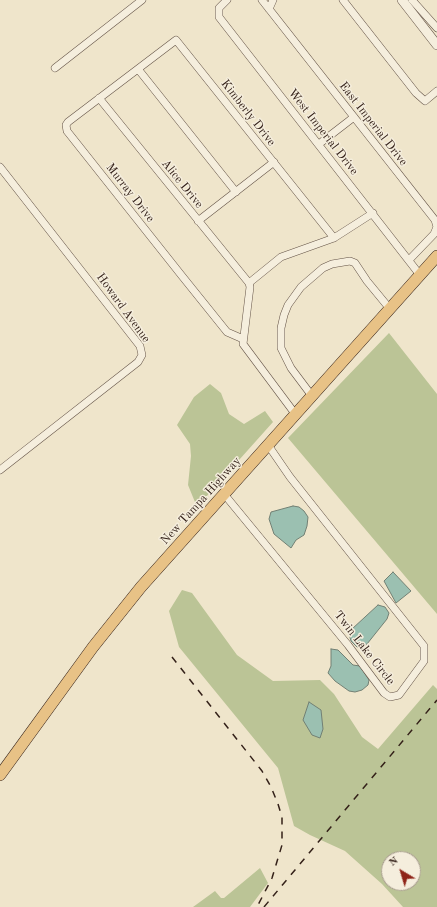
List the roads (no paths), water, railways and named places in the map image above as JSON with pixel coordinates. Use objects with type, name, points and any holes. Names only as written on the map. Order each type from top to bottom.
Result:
[{"type":"main road","name":"New Tampa Highway","points":[[0,775],[119,614],[437,256]]},
{"type":"street","points":[[55,68],[142,0]]},
{"type":"street","name":"West Imperial Drive","points":[[227,0],[219,8],[219,17],[420,275]]},
{"type":"street","name":"East Imperial Drive","points":[[262,0],[436,223],[434,234],[409,260]]},
{"type":"street","points":[[269,9],[273,0]]},
{"type":"street","points":[[343,0],[416,93],[425,101],[437,91]]},
{"type":"street","points":[[402,0],[437,45]]},
{"type":"street","points":[[412,0],[437,27]]},
{"type":"street","name":"Kimberly Drive","points":[[138,69],[176,40],[334,238]]},
{"type":"street","points":[[138,69],[236,192]]},
{"type":"street","name":"Murray Drive","points":[[138,69],[68,122],[66,124],[67,131],[227,332],[243,339]]},
{"type":"street","name":"Alice Drive","points":[[99,98],[249,283]]},
{"type":"street","points":[[319,144],[354,117]]},
{"type":"street","points":[[198,221],[274,162]]},
{"type":"street","name":"Howard Avenue","points":[[0,167],[140,346],[142,355],[138,362],[0,470]]},
{"type":"street","points":[[296,415],[243,344],[250,287],[249,283],[284,255],[334,238],[373,213]]},
{"type":"street","points":[[312,396],[291,368],[280,348],[281,328],[284,315],[288,305],[301,287],[323,268],[336,263],[350,261],[355,263],[367,281],[390,309]]},
{"type":"street","name":"Twin Lake Circle","points":[[224,494],[348,645],[384,693],[390,697],[398,695],[424,661],[424,646],[290,477],[268,445]]},
{"type":"railway","points":[[172,657],[262,771],[278,804],[282,817],[282,845],[272,878],[257,907]]},
{"type":"railway","points":[[264,907],[437,700]]}]
